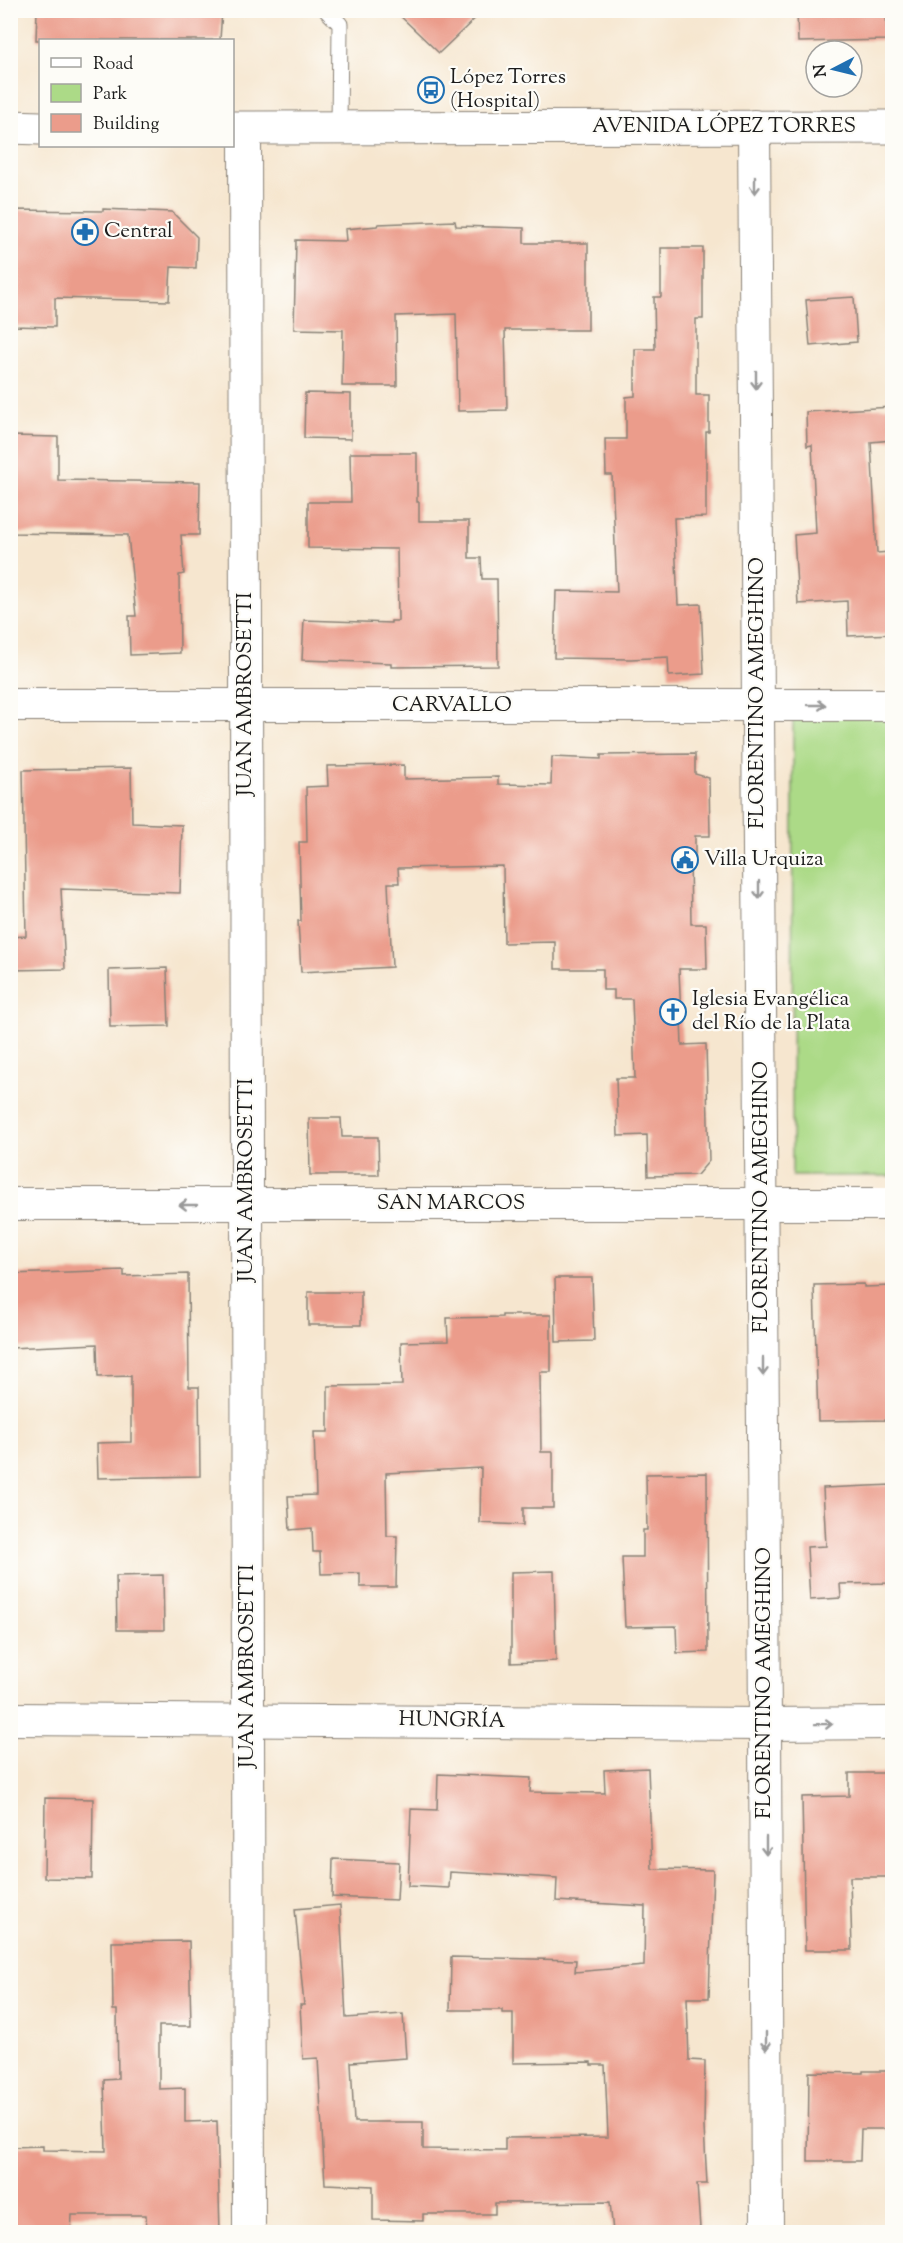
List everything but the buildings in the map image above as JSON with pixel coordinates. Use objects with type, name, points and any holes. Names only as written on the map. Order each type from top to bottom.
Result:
[{"type":"main road","points":[[10,127],[39,128]]},
{"type":"main road","name":"AVENIDA LÓPEZ TORRES","points":[[238,128],[892,127]]},
{"type":"street","name":"FLORENTINO AMEGHINO","points":[[754,126],[767,2232]]},
{"type":"street","name":"JUAN AMBROSETTI","points":[[238,128],[246,706],[249,2232]]},
{"type":"street","name":"CARVALLO","points":[[10,705],[892,705]]},
{"type":"street","name":"SAN MARCOS","points":[[10,1204],[892,1204]]},
{"type":"street","name":"HUNGRÍA","points":[[10,1719],[892,1723]]},
{"type":"lane","points":[[326,10],[340,24],[339,128]]},
{"type":"green space","points":[[793,710],[892,710],[892,1176],[792,1176]]},
{"type":"place","name":"López Torres (Hospital)","points":[[431,90]]},
{"type":"place","name":"Central","points":[[85,232]]},
{"type":"place","name":"Villa Urquiza","points":[[685,860]]},
{"type":"place","name":"Iglesia Evangélica del Río de la Plata","points":[[673,1012]]}]
